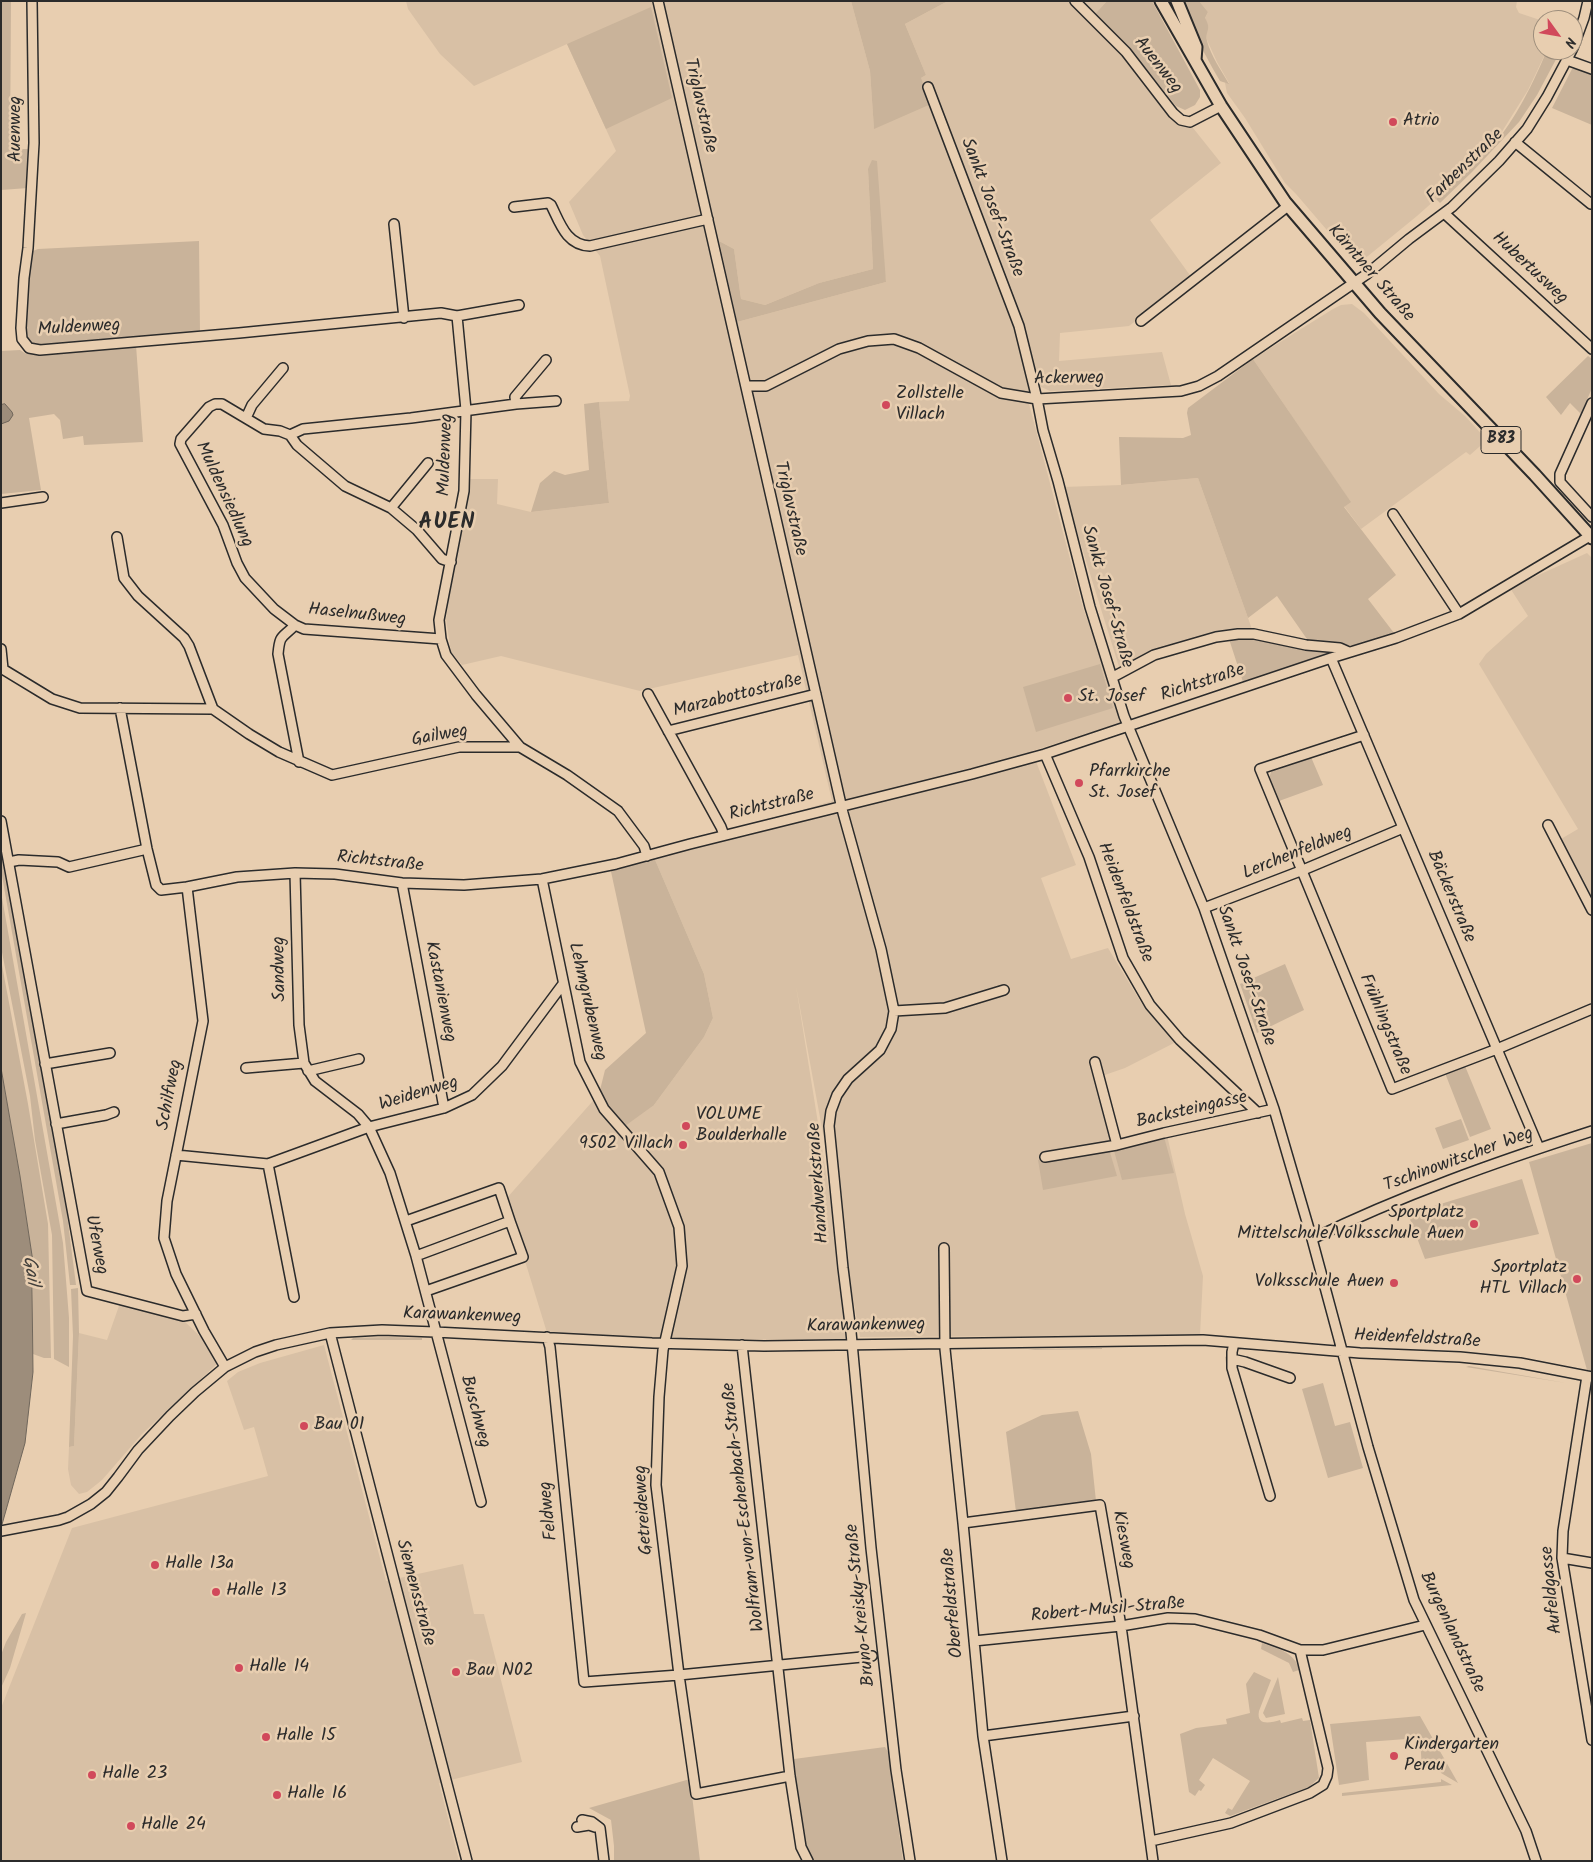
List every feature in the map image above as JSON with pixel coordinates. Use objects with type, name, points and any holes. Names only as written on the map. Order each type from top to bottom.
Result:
[{"type":"main road","name":"Kärntner Straße","points":[[1161,1],[1221,106],[1288,206],[1416,352],[1535,475],[1591,537]]},
{"type":"main road","points":[[1177,1],[1196,47],[1195,60]]},
{"type":"street","name":"Auenweg","points":[[25,345],[22,339],[21,328],[34,143],[32,1]]},
{"type":"street","name":"Triglavstraße","points":[[658,1],[841,806]]},
{"type":"street","name":"Auenweg","points":[[1075,1],[1126,52],[1173,114],[1181,120],[1190,122],[1221,106]]},
{"type":"street","name":"Farbenstraße","points":[[1583,21],[1588,1]]},
{"type":"street","points":[[1568,60],[1592,68]]},
{"type":"street","name":"Farbenstraße","points":[[1354,283],[1458,201],[1516,142],[1538,113],[1568,60]]},
{"type":"street","name":"Sankt Josef-Straße","points":[[928,87],[1019,326],[1043,430],[1090,607],[1128,726],[1204,908],[1274,1109]]},
{"type":"street","points":[[1516,142],[1591,204]]},
{"type":"street","points":[[514,207],[548,203],[551,205],[564,233],[571,241],[583,246],[708,219]]},
{"type":"street","points":[[1141,321],[1288,206]]},
{"type":"street","name":"Hubertusweg","points":[[1444,213],[1592,349]]},
{"type":"street","points":[[394,224],[404,318]]},
{"type":"street","name":"Ackerweg","points":[[746,386],[766,386],[839,349],[868,341],[894,339],[919,348],[1001,393],[1037,399],[1181,391],[1199,386],[1218,376],[1354,283]]},
{"type":"street","name":"Muldenweg","points":[[25,345],[33,350],[40,350],[404,318],[441,313],[458,316],[519,305]]},
{"type":"street","name":"Muldenweg","points":[[458,316],[466,410],[464,491],[439,620],[441,639],[446,655],[476,695],[520,747]]},
{"type":"street","points":[[516,404],[515,397],[546,360]]},
{"type":"street","points":[[246,418],[252,405],[283,368]]},
{"type":"street","points":[[451,562],[442,559],[417,530],[391,508],[345,486],[297,445],[290,435],[303,429],[556,401]]},
{"type":"street","points":[[1592,403],[1560,474],[1560,482],[1592,517]]},
{"type":"street","name":"Muldensiedlung","points":[[290,435],[280,431],[264,429],[222,404],[216,404],[210,407],[181,439],[180,444],[223,525],[237,563],[245,578],[274,608],[295,625]]},
{"type":"street","points":[[391,508],[428,463]]},
{"type":"street","points":[[1,503],[43,497]]},
{"type":"street","points":[[1393,514],[1459,614]]},
{"type":"street","points":[[1,649],[2,668],[52,699],[80,708],[213,709],[190,646],[184,638],[138,596],[124,578],[117,537]]},
{"type":"street","name":"Richtstraße","points":[[187,887],[237,877],[295,873],[335,874],[402,883],[464,885],[542,880],[587,871],[1045,754],[1411,633],[1459,614],[1591,537]]},
{"type":"street","name":"Haselnußweg","points":[[299,762],[278,654],[280,639],[295,625],[304,629],[441,639]]},
{"type":"street","name":"Richtstraße","points":[[1113,676],[1154,655],[1216,637],[1238,634],[1254,634],[1306,645],[1340,648],[1349,652]]},
{"type":"street","name":"Bäckerstraße","points":[[1331,658],[1539,1148]]},
{"type":"street","name":"Marzabottostraße","points":[[648,694],[724,835]]},
{"type":"street","name":"Marzabottostraße","points":[[668,731],[816,694]]},
{"type":"street","points":[[120,708],[156,885],[160,890],[187,887]]},
{"type":"street","name":"Gailweg","points":[[213,709],[249,734],[299,762],[332,775],[460,747],[520,747],[567,774],[618,811],[644,846],[647,856]]},
{"type":"street","points":[[1303,870],[1260,769],[1364,735]]},
{"type":"street","name":"Heidenfeldstraße","points":[[1045,754],[1089,857],[1123,958],[1150,1005],[1180,1040],[1258,1113]]},
{"type":"street","name":"Handwerkstraße","points":[[841,806],[881,949],[894,1011],[891,1029],[880,1050],[848,1080],[837,1095],[831,1111],[829,1126],[852,1344]]},
{"type":"street","name":"Uferweg","points":[[1,821],[87,1291],[183,1316],[196,1314]]},
{"type":"street","points":[[1548,825],[1592,910]]},
{"type":"street","name":"Lerchenfeldweg","points":[[1204,908],[1303,870],[1403,828]]},
{"type":"street","points":[[9,862],[19,860],[58,862],[68,867],[147,848]]},
{"type":"street","name":"Frühlingstraße","points":[[1303,870],[1392,1089],[1497,1049]]},
{"type":"street","name":"Sandweg","points":[[295,873],[299,1025],[306,1067]]},
{"type":"street","name":"Lehmgrubenweg","points":[[542,880],[580,1062],[604,1109],[660,1172],[680,1227],[682,1266],[665,1343]]},
{"type":"street","name":"Kastanienweg","points":[[402,883],[444,1108]]},
{"type":"street","name":"Schilfweg","points":[[187,887],[203,1021],[167,1200],[164,1238],[176,1274],[224,1367]]},
{"type":"street","name":"Weidenweg","points":[[176,1155],[268,1164],[369,1127],[444,1108],[472,1095],[502,1066],[563,984]]},
{"type":"street","points":[[894,1011],[946,1008],[1004,990]]},
{"type":"street","points":[[1497,1049],[1592,1009]]},
{"type":"street","points":[[45,1064],[110,1053]]},
{"type":"street","points":[[246,1068],[306,1067],[359,1059]]},
{"type":"street","name":"Backsteingasse","points":[[1095,1062],[1117,1145]]},
{"type":"street","points":[[306,1067],[315,1081],[358,1114],[369,1127],[390,1173],[406,1221],[426,1291],[435,1332]]},
{"type":"street","name":"Heidenfeldstraße","points":[[1274,1109],[1342,1352],[1460,1357],[1520,1363],[1589,1377]]},
{"type":"street","name":"Backsteingasse","points":[[1045,1157],[1117,1145],[1274,1109]]},
{"type":"street","points":[[56,1124],[114,1112]]},
{"type":"street","name":"Tschinowitscher Weg","points":[[1312,1240],[1372,1211],[1465,1174],[1592,1131]]},
{"type":"street","points":[[268,1164],[294,1297]]},
{"type":"street","points":[[406,1221],[499,1188],[523,1257],[426,1291]]},
{"type":"street","points":[[416,1256],[510,1221]]},
{"type":"street","name":"Karawankenweg","points":[[944,1248],[944,1342]]},
{"type":"street","name":"Karawankenweg","points":[[1,1531],[68,1516],[91,1504],[106,1492],[149,1438],[195,1392],[224,1367],[276,1345],[330,1333],[382,1330],[742,1345],[1192,1340],[1342,1352]]},
{"type":"street","name":"Buschweg","points":[[435,1332],[481,1502]]},
{"type":"street","name":"Siemensstraße","points":[[330,1333],[467,1861]]},
{"type":"street","name":"Feldweg","points":[[547,1337],[550,1347],[584,1682],[678,1675]]},
{"type":"street","name":"Oberfeldstraße","points":[[944,1342],[964,1523],[982,1736],[1002,1861]]},
{"type":"street","name":"Getreideweg","points":[[665,1343],[659,1397],[656,1485],[678,1675],[696,1794],[790,1776]]},
{"type":"street","points":[[1234,1343],[1232,1368],[1270,1496]]},
{"type":"street","name":"Bruno-Kreisky-Straße","points":[[852,1344],[895,1761],[910,1861]]},
{"type":"street","name":"Wolfram-von-Eschenbach-Straße","points":[[742,1345],[790,1776],[800,1847],[808,1861]]},
{"type":"street","name":"Burgenlandstraße","points":[[1342,1352],[1414,1600],[1526,1830],[1536,1861]]},
{"type":"street","points":[[1232,1359],[1290,1378]]},
{"type":"street","name":"Aufeldgasse","points":[[1589,1377],[1563,1531],[1562,1558],[1592,1740]]},
{"type":"street","name":"Kiesweg","points":[[964,1523],[1100,1505],[1121,1626],[1153,1861]]},
{"type":"street","points":[[1562,1558],[1592,1563]]},
{"type":"street","name":"Robert-Musil-Straße","points":[[974,1640],[1121,1626],[1168,1618],[1194,1619],[1260,1635],[1300,1650],[1323,1650],[1425,1625]]},
{"type":"street","points":[[1151,1841],[1231,1823],[1310,1793],[1323,1786],[1328,1768],[1300,1650]]},
{"type":"street","points":[[678,1675],[872,1656]]},
{"type":"street","points":[[982,1736],[1134,1716]]},
{"type":"street","points":[[580,1823],[592,1822],[600,1828],[604,1861]]},
{"type":"shaded area","points":[[1,1],[11,1],[10,149],[29,149],[28,188],[1,190]]},
{"type":"shaded area","points":[[406,1],[851,1],[870,71],[874,128],[926,75],[905,24],[948,1],[1107,1],[1095,14],[1134,54],[1221,163],[1150,220],[1192,278],[1129,326],[1060,333],[1059,361],[1162,352],[1171,385],[1050,391],[1039,386],[1028,400],[1083,608],[1125,722],[1032,751],[1076,865],[1041,878],[1071,959],[1108,948],[1142,1004],[1176,1042],[1125,1068],[1096,1078],[1115,1146],[1167,1135],[1185,1214],[1203,1276],[1200,1335],[860,1337],[796,986],[853,1341],[548,1336],[506,1199],[599,1094],[654,1105],[704,1037],[713,1018],[704,974],[653,855],[832,801],[798,655],[640,691],[501,656],[462,665],[451,652],[446,619],[467,479],[498,479],[497,504],[531,512],[609,503],[599,402],[629,401],[630,396],[600,256],[583,235],[569,202],[616,151],[567,44],[474,86],[440,54],[408,9]],"holes":[[[868,169],[886,282],[737,322],[719,241],[734,249],[741,299],[765,305],[819,283],[873,269]]]},
{"type":"shaded area","points":[[851,1],[948,1],[905,24],[926,75],[921,78],[931,104],[874,129],[870,71]]},
{"type":"shaded area","points":[[1107,1],[1152,1],[1200,90],[1200,97],[1195,105],[1185,110],[1176,106],[1134,54],[1095,14]]},
{"type":"shaded area","points":[[1182,1],[1199,1],[1208,12],[1205,18],[1208,25],[1207,41],[1214,58],[1229,84],[1220,81],[1213,69],[1193,32]]},
{"type":"shaded area","name":"Atrio","points":[[1199,1],[1517,1],[1516,7],[1519,13],[1533,18],[1533,60],[1542,60],[1528,90],[1493,146],[1417,216],[1364,259],[1357,260],[1350,257],[1285,183],[1245,118],[1227,93],[1225,83],[1229,83],[1207,40],[1205,18],[1208,12]]},
{"type":"shaded area","points":[[651,7],[672,98],[606,129],[567,44]]},
{"type":"shaded area","points":[[1543,60],[1556,60],[1537,95],[1519,122],[1440,203],[1436,199],[1492,147],[1516,113]]},
{"type":"shaded area","points":[[1572,69],[1592,74],[1592,125],[1552,108]]},
{"type":"shaded area","points":[[872,160],[877,161],[886,282],[737,322],[719,241],[734,249],[741,299],[765,305],[819,283],[873,269],[868,169]]},
{"type":"shaded area","points":[[199,241],[200,333],[44,347],[31,345],[25,338],[24,316],[30,255],[33,251],[38,249]]},
{"type":"shaded area","points":[[1352,304],[1364,313],[1439,394],[1465,416],[1487,440],[1470,455],[1466,452],[1361,529],[1344,506],[1350,501],[1253,359],[1333,309],[1341,305]]},
{"type":"shaded area","points":[[136,345],[143,442],[84,445],[83,436],[63,439],[60,420],[54,414],[29,418],[41,490],[1,494],[1,351],[20,350],[26,354]]},
{"type":"shaded area","points":[[1588,356],[1592,359],[1592,388],[1581,414],[1570,403],[1561,415],[1546,397]]},
{"type":"shaded area","points":[[1253,359],[1351,502],[1344,507],[1396,575],[1368,599],[1394,633],[1362,645],[1309,642],[1277,596],[1248,618],[1198,478],[1121,485],[1119,437],[1183,438],[1191,435],[1187,413],[1188,408]]},
{"type":"shaded area","points":[[599,402],[609,503],[531,512],[540,483],[554,471],[565,475],[589,470],[584,404]]},
{"type":"shaded area","points":[[1198,478],[1253,632],[1229,632],[1120,670],[1063,487],[1121,485]]},
{"type":"shaded area","points":[[1587,553],[1592,558],[1592,899],[1561,839],[1578,829],[1479,664],[1486,654],[1528,616],[1510,588]]},
{"type":"shaded area","points":[[1255,637],[1327,649],[1328,654],[1243,682],[1229,639]]},
{"type":"shaded area","name":"St. Josef","points":[[1100,664],[1113,708],[1036,732],[1023,687]]},
{"type":"shaded area","points":[[1311,757],[1323,785],[1279,801],[1270,781],[1273,769]]},
{"type":"shaded area","points":[[1,836],[65,1199],[76,1285],[70,1285],[63,1221],[1,870]]},
{"type":"shaded area","points":[[653,855],[704,974],[713,1018],[704,1037],[654,1105],[625,1126],[599,1094],[605,1070],[646,1033],[610,867]]},
{"type":"shaded area","points":[[1,892],[63,1243],[69,1318],[69,1367],[54,1359],[52,1235],[35,1140],[30,1096],[1,947]]},
{"type":"shaded area","points":[[1,960],[48,1224],[51,1358],[44,1358],[33,1354],[33,1262],[1,1068]]},
{"type":"shaded area","points":[[1285,964],[1304,1010],[1257,1033],[1240,984]]},
{"type":"shaded area","points":[[1465,1066],[1491,1129],[1470,1137],[1445,1073]]},
{"type":"shaded area","points":[[1461,1119],[1469,1140],[1443,1149],[1435,1128]]},
{"type":"shaded area","points":[[1164,1137],[1174,1173],[1122,1180],[1113,1147]]},
{"type":"shaded area","name":"Sportplatz HTL Villach","points":[[1592,1143],[1592,1372],[1587,1370],[1529,1162]]},
{"type":"shaded area","points":[[1109,1149],[1117,1176],[1043,1190],[1038,1160]]},
{"type":"shaded area","name":"Sportplatz Mittelschule/Volksschule Auen","points":[[1522,1179],[1539,1234],[1425,1259],[1408,1214]]},
{"type":"shaded area","points":[[78,1288],[79,1333],[74,1446],[69,1447],[73,1336],[71,1289]]},
{"type":"shaded area","points":[[120,1303],[182,1319],[211,1347],[218,1363],[142,1434],[102,1480],[87,1492],[79,1494],[71,1485],[68,1469],[69,1447],[74,1446],[79,1333],[107,1340]]},
{"type":"shaded area","points":[[353,1338],[422,1338],[422,1340],[351,1340]]},
{"type":"shaded area","points":[[324,1345],[386,1581],[463,1564],[474,1614],[484,1614],[522,1762],[439,1783],[459,1861],[1,1861],[1,1708],[72,1528],[268,1476],[254,1427],[244,1430],[227,1381],[238,1372],[260,1363]]},
{"type":"shaded area","points":[[1035,1349],[1102,1349],[1028,1350]]},
{"type":"shaded area","points":[[1227,1356],[1267,1498],[1265,1498],[1227,1370],[1225,1357]]},
{"type":"shaded area","points":[[1469,1366],[1566,1383],[1466,1367]]},
{"type":"shaded area","points":[[1323,1383],[1335,1426],[1350,1422],[1363,1468],[1328,1478],[1302,1389]]},
{"type":"shaded area","points":[[1078,1411],[1091,1454],[1096,1501],[1016,1512],[1006,1432],[1042,1415]]},
{"type":"shaded area","points":[[26,1613],[10,1668],[1,1688],[1,1655],[22,1614]]},
{"type":"shaded area","points":[[1262,1643],[1280,1649],[1290,1655],[1299,1670],[1293,1672],[1289,1663],[1261,1649]]},
{"type":"shaded area","points":[[1254,1672],[1271,1680],[1259,1711],[1262,1721],[1280,1720],[1281,1723],[1302,1718],[1303,1721],[1310,1720],[1319,1778],[1309,1787],[1230,1816],[1225,1813],[1228,1808],[1232,1810],[1250,1781],[1213,1758],[1199,1780],[1205,1785],[1201,1791],[1199,1790],[1195,1796],[1189,1792],[1180,1734],[1196,1728],[1227,1724],[1226,1719],[1250,1713],[1246,1684]]},
{"type":"shaded area","points":[[1278,1677],[1285,1714],[1266,1718],[1263,1713]]},
{"type":"shaded area","points":[[1420,1716],[1458,1783],[1441,1773],[1440,1767],[1422,1769],[1420,1738],[1366,1742],[1369,1780],[1339,1785],[1330,1724]]},
{"type":"shaded area","points":[[885,1747],[888,1752],[903,1861],[814,1861],[803,1845],[794,1759]]},
{"type":"shaded area","points":[[690,1779],[700,1861],[614,1861],[611,1820],[589,1808]]},
{"type":"shaded area","points":[[1441,1779],[1452,1785],[1342,1796],[1342,1793],[1441,1782]]},
{"type":"water","points":[[5,404],[13,415],[9,421],[1,424],[1,405]]},
{"type":"water","name":"Gail","points":[[1,1068],[33,1262],[33,1372],[25,1443],[1,1528]]},
{"type":"place","name":"Atrio","points":[[1393,122]]},
{"type":"place","name":"Zollstelle Villach","points":[[886,405]]},
{"type":"place","name":"St. Josef","points":[[1068,698]]},
{"type":"place","name":"Pfarrkirche St. Josef","points":[[1079,783]]},
{"type":"place","name":"VOLUME Boulderhalle","points":[[686,1126]]},
{"type":"place","name":"9502 Villach","points":[[683,1145]]},
{"type":"place","name":"Sportplatz Mittelschule/Volksschule Auen","points":[[1474,1224]]},
{"type":"place","name":"Sportplatz HTL Villach","points":[[1577,1279]]},
{"type":"place","name":"Volksschule Auen","points":[[1394,1283]]},
{"type":"place","name":"Bau 01","points":[[304,1426]]},
{"type":"place","name":"Halle 13a","points":[[155,1565]]},
{"type":"place","name":"Halle 13","points":[[216,1592]]},
{"type":"place","name":"Halle 14","points":[[239,1668]]},
{"type":"place","name":"Bau N02","points":[[456,1672]]},
{"type":"place","name":"Halle 15","points":[[266,1737]]},
{"type":"place","name":"Kindergarten Perau","points":[[1394,1756]]},
{"type":"place","name":"Halle 23","points":[[92,1775]]},
{"type":"place","name":"Halle 16","points":[[277,1795]]},
{"type":"place","name":"Halle 24","points":[[131,1826]]},
{"type":"district","name":"AUEN","points":[[447,524]]}]
